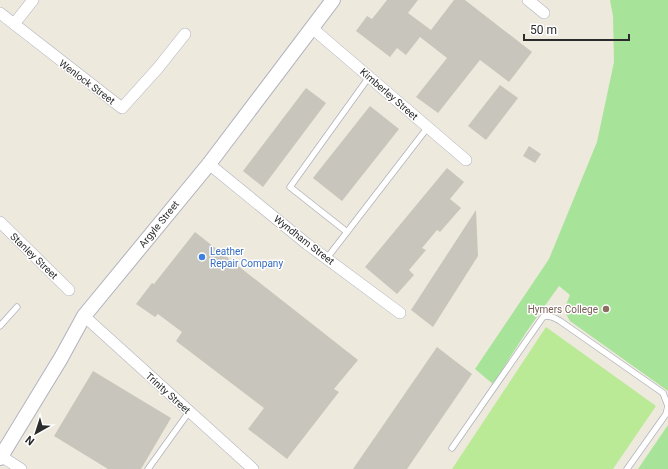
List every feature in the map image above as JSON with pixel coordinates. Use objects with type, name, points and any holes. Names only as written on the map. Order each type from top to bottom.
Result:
[{"type":"street","points":[[14,24],[33,0]]},
{"type":"street","name":"Argyle Street","points":[[0,457],[61,358],[84,316],[209,164],[333,0]]},
{"type":"street","points":[[528,0],[544,13]]},
{"type":"street","name":"Wenlock Street","points":[[0,14],[122,108],[158,68],[185,34]]},
{"type":"street","name":"Kimberley Street","points":[[312,28],[466,160]]},
{"type":"street","name":"Wyndham Street","points":[[209,164],[327,258],[400,313]]},
{"type":"street","name":"Stanley Street","points":[[0,222],[69,290]]},
{"type":"street","name":"Trinity Street","points":[[84,316],[253,469]]},
{"type":"street","points":[[0,457],[21,469]]},
{"type":"lane","points":[[347,232],[290,187],[369,77]]},
{"type":"lane","points":[[327,258],[428,127]]},
{"type":"lane","points":[[0,326],[17,307]]},
{"type":"lane","points":[[452,448],[544,317],[547,316],[553,317],[663,393],[668,406],[666,414],[627,469]]},
{"type":"lane","points":[[148,469],[189,412]]},
{"type":"green space","points":[[610,0],[668,0],[668,391],[570,321],[566,314],[566,305],[570,295],[559,286],[527,331],[493,384],[475,369],[549,259],[597,142],[614,62],[613,16]]},
{"type":"green space","points":[[546,327],[656,406],[613,469],[452,469]]},
{"type":"green space","points":[[668,425],[668,469],[638,469]]},
{"type":"building","points":[[387,0],[418,0],[408,13],[431,30],[454,0],[465,0],[532,52],[509,82],[480,60],[438,113],[416,97],[447,58],[420,37],[406,55],[397,48],[390,57],[356,31],[367,16],[372,19]]},
{"type":"building","points":[[500,85],[518,98],[486,140],[468,126]]},
{"type":"building","points":[[306,88],[326,103],[263,187],[243,171]]},
{"type":"building","points":[[370,106],[399,129],[342,201],[313,178]]},
{"type":"building","points":[[529,146],[541,154],[535,163],[523,156]]},
{"type":"building","points":[[447,168],[464,182],[450,199],[461,208],[440,232],[437,230],[422,248],[426,250],[409,270],[414,275],[397,294],[365,267]]},
{"type":"building","points":[[476,210],[478,256],[433,327],[411,310]]},
{"type":"building","points":[[195,232],[358,360],[334,389],[339,392],[287,459],[248,429],[264,408],[176,341],[182,332],[158,314],[155,317],[136,304],[152,283],[154,284]]},
{"type":"building","points":[[437,347],[472,374],[407,469],[353,469]]},
{"type":"building","points":[[93,371],[171,418],[141,469],[108,469],[54,436]]},
{"type":"place","name":"Leather Repair Company","points":[[202,257]]},
{"type":"place","name":"Hymers College","points":[[606,309]]}]
